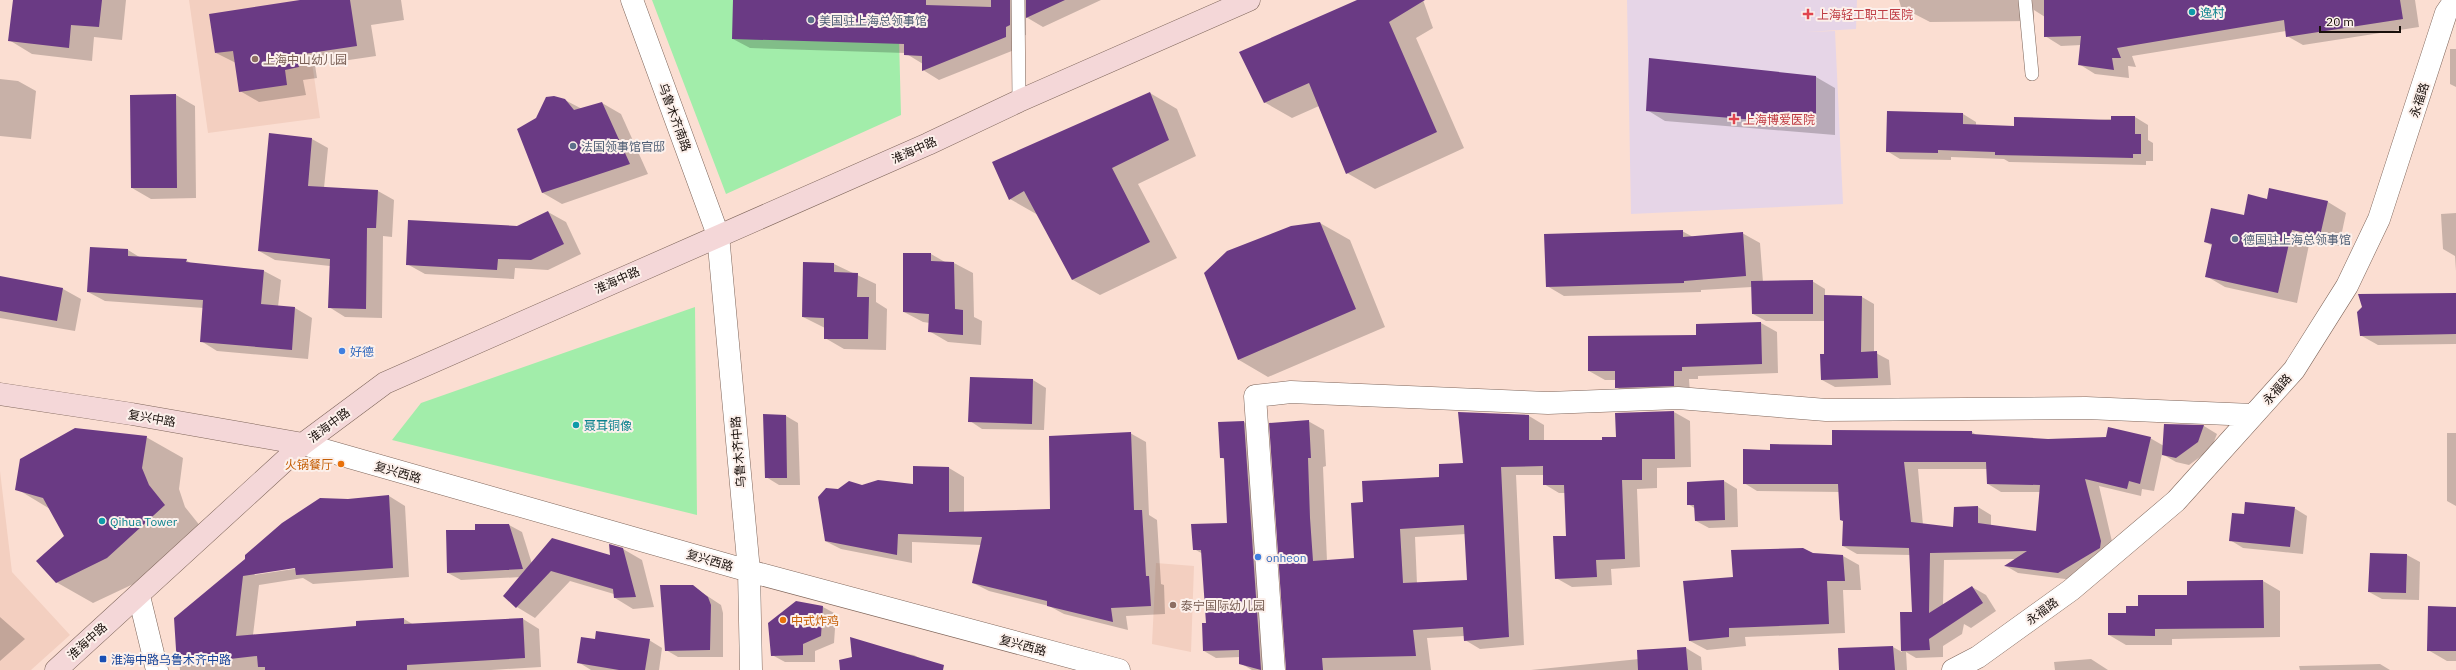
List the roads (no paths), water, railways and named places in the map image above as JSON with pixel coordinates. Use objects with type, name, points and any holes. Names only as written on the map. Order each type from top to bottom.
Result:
[{"type":"main road","name":"淮海中路","points":[[56,670],[139,596],[303,444],[386,383],[718,234],[928,144],[1019,101],[1249,0]]},
{"type":"main road","name":"复兴中路","points":[[0,394],[132,414],[303,444]]},
{"type":"street","name":"乌鲁木齐南路","points":[[632,0],[718,234]]},
{"type":"street","name":"永福路","points":[[1953,670],[1978,657],[2071,590],[2176,501],[2294,370],[2347,286],[2379,218],[2446,13],[2455,0]]},
{"type":"street","name":"乌鲁木齐中路","points":[[718,234],[749,571],[751,670]]},
{"type":"street","points":[[1274,670],[1255,396],[1291,392],[1548,403],[1678,398],[1826,410],[2086,408],[2253,415]]},
{"type":"street","name":"复兴西路","points":[[303,444],[749,571],[1119,670]]},
{"type":"street","points":[[139,596],[156,670]]},
{"type":"lane","points":[[1018,0],[1019,101]]},
{"type":"lane","points":[[2025,0],[2032,74]]},
{"type":"place","name":"逸村","points":[[2192,12]]},
{"type":"place","name":"上海轻工职工医院","points":[[1808,14]]},
{"type":"place","name":"美国驻上海总领事馆","points":[[811,20]]},
{"type":"place","name":"上海中山幼儿园","points":[[255,59]]},
{"type":"place","name":"上海博爱医院","points":[[1734,119]]},
{"type":"place","name":"法国领事馆官邸","points":[[573,146]]},
{"type":"place","name":"德国驻上海总领事馆","points":[[2235,239]]},
{"type":"place","name":"好德","points":[[342,351]]},
{"type":"place","name":"聂耳铜像","points":[[576,425]]},
{"type":"place","name":"火锅餐厅","points":[[341,464]]},
{"type":"place","name":"Qihua Tower","points":[[102,521]]},
{"type":"place","name":"onheon","points":[[1258,557]]},
{"type":"place","name":"泰宁国际幼儿园","points":[[1173,605]]},
{"type":"place","name":"中式炸鸡","points":[[783,620]]},
{"type":"place","name":"淮海中路乌鲁木齐中路","points":[[103,659]]}]
